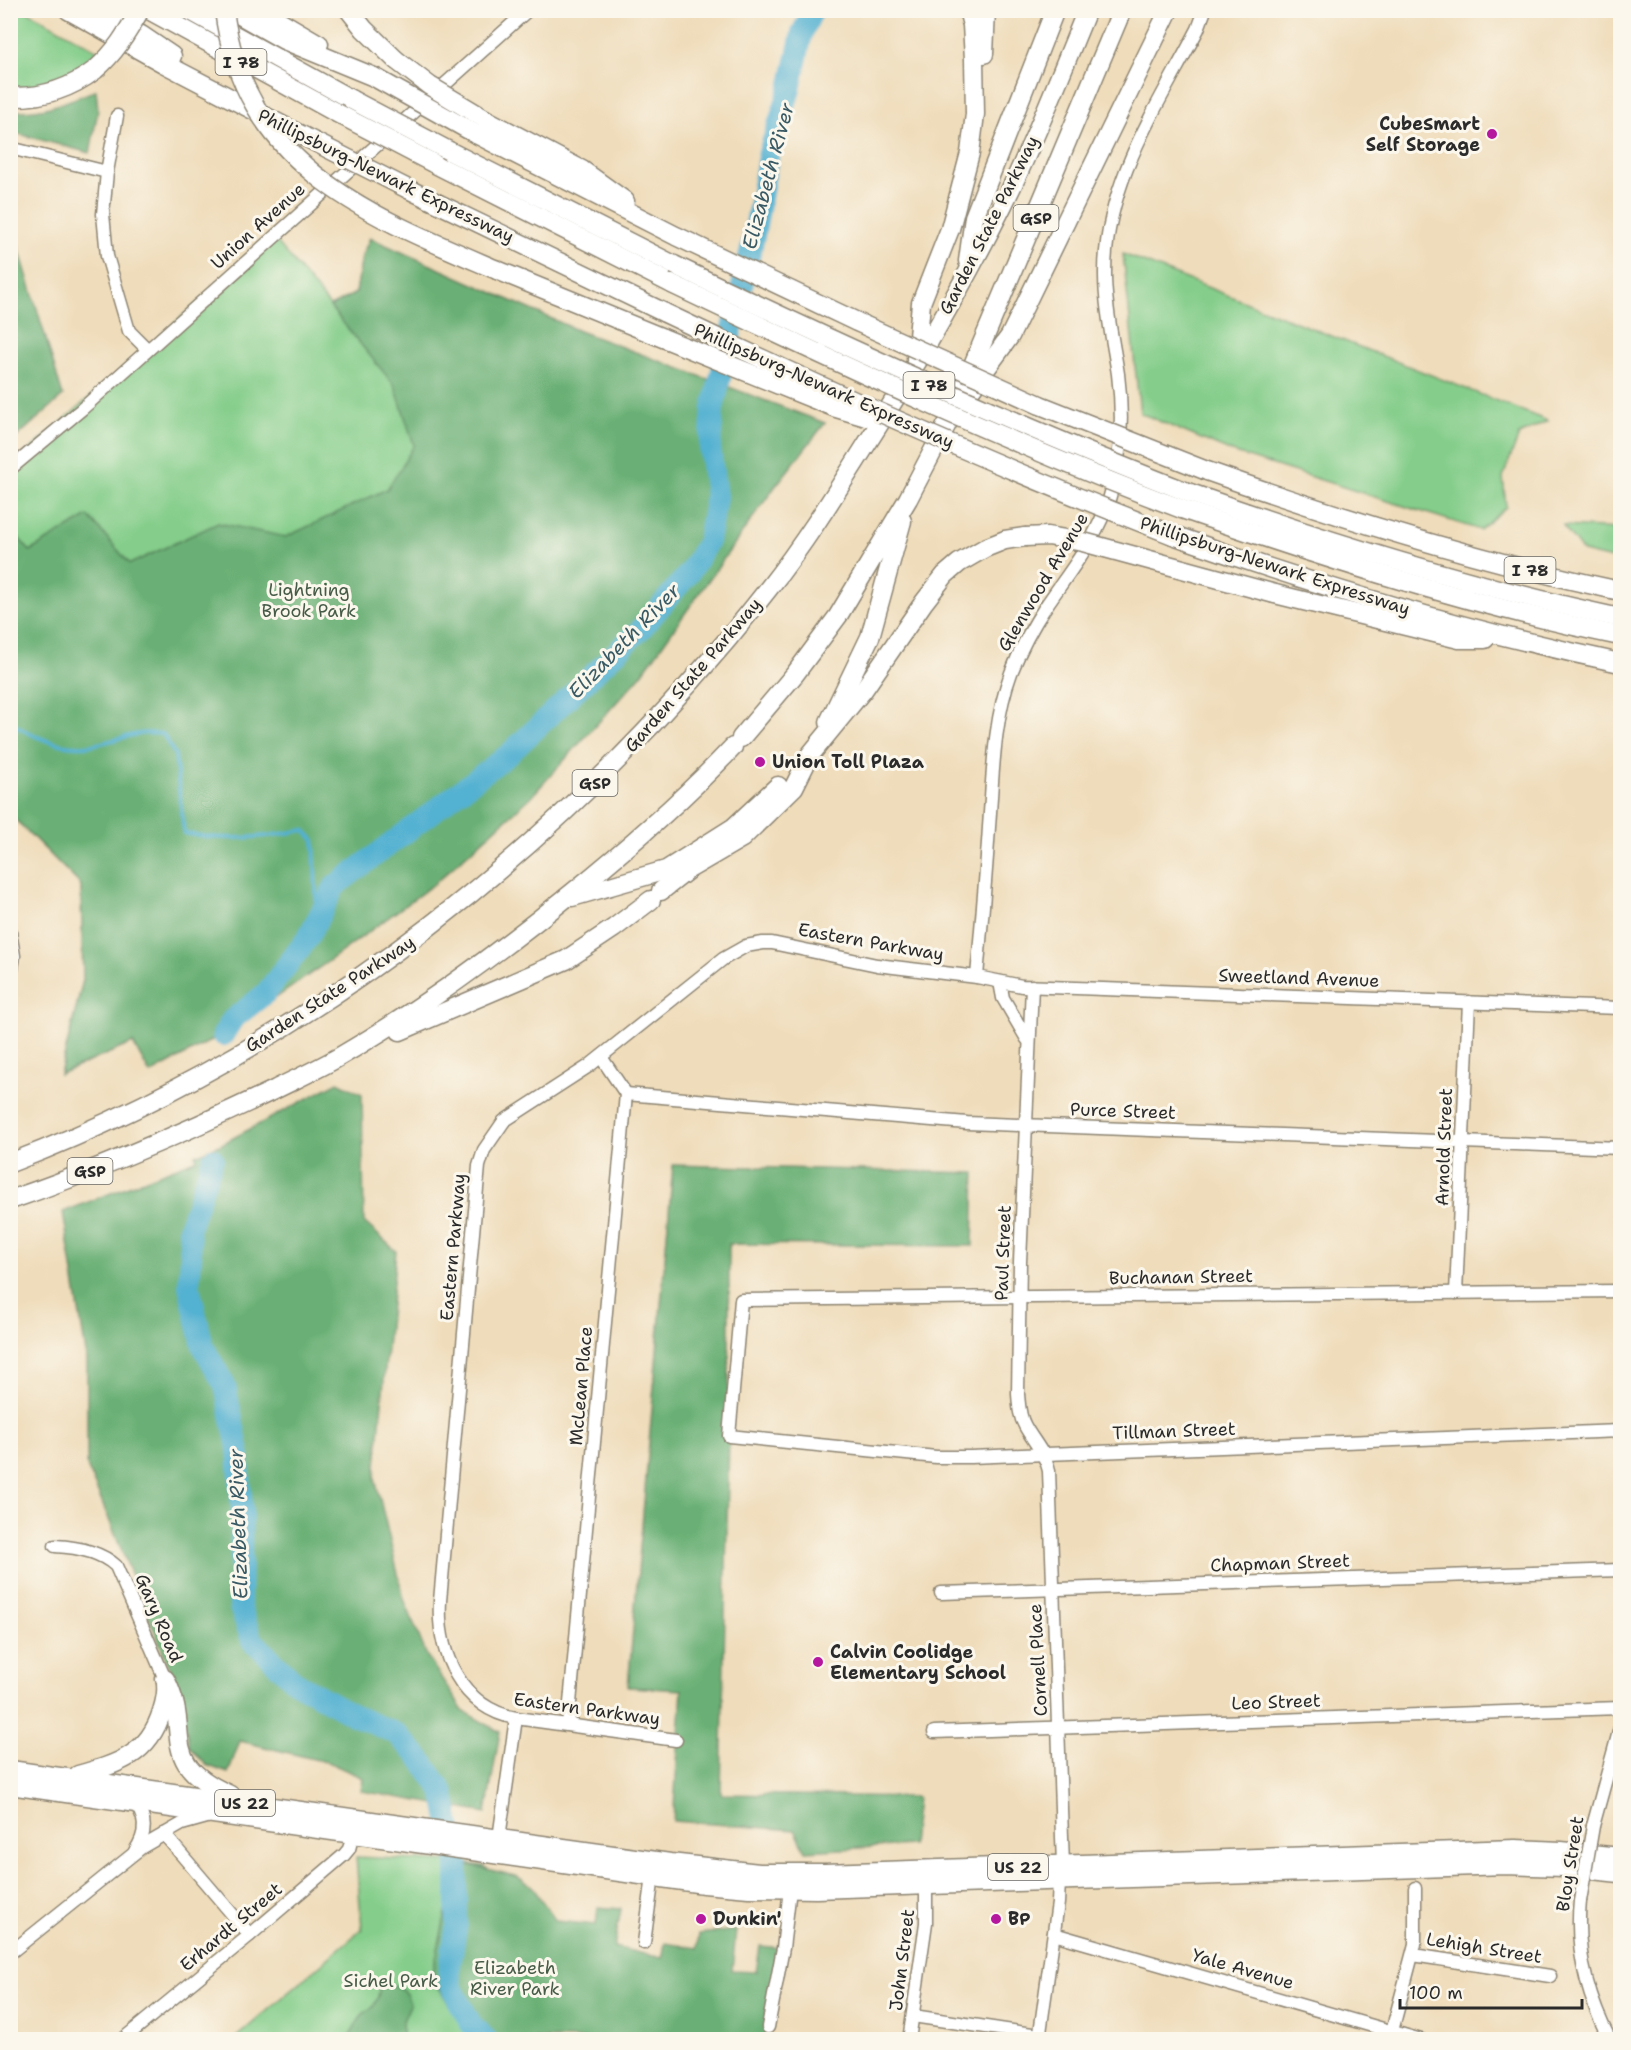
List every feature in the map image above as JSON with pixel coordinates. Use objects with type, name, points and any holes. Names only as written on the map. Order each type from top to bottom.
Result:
[{"type":"highway","name":"Phillipsburg-Newark Expressway","points":[[68,10],[240,104],[408,189],[781,368],[1061,491],[1173,535],[1327,586],[1508,638],[1620,663]]},
{"type":"highway","points":[[97,10],[141,35],[240,104]]},
{"type":"highway","points":[[10,97],[38,96],[58,90],[77,82],[95,70],[121,43],[140,10]]},
{"type":"highway","name":"Phillipsburg-Newark Expressway","points":[[149,10],[335,112],[672,284],[1053,459],[1186,501],[1472,583],[1620,618]]},
{"type":"highway","name":"Phillipsburg-Newark Expressway","points":[[189,10],[449,152],[674,265],[812,331],[994,414],[1089,454],[1186,501],[1330,559],[1491,606],[1620,636]]},
{"type":"highway","points":[[224,10],[232,55],[247,91],[267,126],[302,166],[356,204],[497,270],[836,408],[964,450]]},
{"type":"highway","points":[[231,10],[284,40],[375,77]]},
{"type":"highway","name":"I 78","points":[[261,10],[375,77],[480,126],[676,236],[999,387],[1207,471],[1328,512],[1440,546],[1620,591]]},
{"type":"highway","points":[[349,10],[364,29],[396,60],[480,126]]},
{"type":"highway","points":[[968,10],[973,33],[975,114]]},
{"type":"highway","points":[[916,367],[921,303],[944,248],[961,193],[970,153],[983,59],[986,10]]},
{"type":"highway","points":[[965,277],[975,217],[1055,10]]},
{"type":"highway","name":"Garden State Parkway","points":[[10,1200],[85,1174],[169,1139],[338,1058],[407,1016],[450,987],[564,899],[660,820],[737,742],[800,667],[838,616],[908,499],[947,424],[986,335],[1122,10]]},
{"type":"highway","points":[[947,424],[1010,336],[1169,10]]},
{"type":"highway","name":"Garden State Parkway","points":[[10,1162],[105,1124],[165,1095],[267,1036],[366,973],[458,905],[525,848],[623,755],[698,674],[769,589],[816,523],[916,367],[1022,165],[1087,11]]},
{"type":"highway","points":[[338,1058],[566,960],[627,919],[689,869],[734,845],[761,822],[794,787],[870,637],[908,499]]},
{"type":"highway","points":[[564,899],[666,870],[734,827],[815,749],[873,676],[924,602],[945,576],[959,563],[1005,540],[1048,536],[1076,540],[1275,594],[1459,639],[1508,638]]},
{"type":"highway","points":[[69,1778],[124,1760],[146,1743],[159,1722],[166,1697],[165,1679]]},
{"type":"highway","points":[[165,1679],[174,1696],[178,1738],[185,1762],[210,1786],[248,1803]]},
{"type":"highway","name":"US 22","points":[[10,1770],[248,1803],[652,1876],[726,1886],[790,1890],[926,1886],[1061,1873],[1515,1850],[1561,1851],[1620,1857]]},
{"type":"highway","name":"US 22","points":[[10,1785],[353,1834],[423,1836]]},
{"type":"highway","name":"US 22","points":[[481,1844],[499,1838],[693,1866],[759,1873],[1061,1873],[1505,1865],[1563,1867],[1620,1873]]},
{"type":"street","name":"Union Avenue","points":[[10,469],[82,409],[528,10]]},
{"type":"street","name":"Glenwood Avenue","points":[[977,977],[994,752],[1007,685],[1035,624],[1070,574],[1096,531],[1108,504],[1115,475],[1120,445],[1121,410],[1104,272],[1111,217],[1128,163],[1198,29],[1205,10]]},
{"type":"street","points":[[117,116],[107,172],[103,214],[107,256],[129,330],[147,349]]},
{"type":"street","points":[[10,148],[107,172]]},
{"type":"street","points":[[10,932],[14,956],[10,981]]},
{"type":"street","name":"Eastern Parkway","points":[[676,1740],[516,1718],[494,1712],[466,1691],[445,1649],[439,1619],[479,1166],[484,1150],[504,1121],[601,1057],[723,960],[738,950],[754,944],[781,945],[877,965],[977,977]]},
{"type":"street","name":"Sweetland Avenue","points":[[977,977],[1032,986],[1620,1008]]},
{"type":"street","name":"Paul Street","points":[[1000,982],[1003,998],[1025,1033],[1029,1046]]},
{"type":"street","name":"Paul Street","points":[[1032,986],[1025,1125],[1019,1411],[1023,1424],[1043,1454]]},
{"type":"street","name":"Arnold Street","points":[[1456,1293],[1469,1002]]},
{"type":"street","points":[[601,1057],[626,1094]]},
{"type":"street","name":"Purce Street","points":[[626,1094],[967,1123],[1620,1148]]},
{"type":"street","name":"McLean Place","points":[[568,1725],[626,1094]]},
{"type":"street","name":"Buchanan Street","points":[[729,1437],[741,1300],[1620,1291]]},
{"type":"street","name":"Tillman Street","points":[[729,1437],[936,1457],[1620,1431]]},
{"type":"street","name":"Cornell Place","points":[[1039,2037],[1061,1873],[1059,1727],[1049,1472],[1043,1454]]},
{"type":"street","name":"Gary Road","points":[[55,1546],[87,1551],[106,1558],[116,1566],[165,1679]]},
{"type":"street","name":"Chapman Street","points":[[941,1593],[1620,1570]]},
{"type":"street","name":"Leo Street","points":[[934,1732],[1620,1708]]},
{"type":"street","points":[[499,1838],[516,1718]]},
{"type":"street","name":"Bloy Street","points":[[1610,2040],[1592,2002],[1582,1970],[1578,1927],[1580,1901],[1593,1826],[1620,1728]]},
{"type":"street","points":[[133,1802],[140,1810],[144,1828],[141,1841],[134,1852]]},
{"type":"street","points":[[10,1953],[134,1852],[190,1820],[226,1816]]},
{"type":"street","points":[[164,1834],[250,1935]]},
{"type":"street","name":"Erhardt Street","points":[[122,2040],[344,1855],[349,1849],[353,1834]]},
{"type":"street","points":[[644,1942],[652,1876]]},
{"type":"street","name":"John Street","points":[[909,2040],[927,1914],[926,1886]]},
{"type":"street","points":[[1392,2031],[1413,1955],[1416,1923],[1415,1888]]},
{"type":"street","points":[[768,2027],[783,1948],[790,1890]]},
{"type":"street","name":"Yale Avenue","points":[[1054,1934],[1421,2040]]},
{"type":"street","name":"Lehigh Street","points":[[1413,1955],[1550,1976]]},
{"type":"street","points":[[913,2016],[1039,2037]]},
{"type":"green space","points":[[10,11],[27,11],[100,52],[83,66],[85,67],[66,76],[40,85],[11,88]]},
{"type":"green space","points":[[96,90],[98,110],[90,153],[11,132],[11,110],[44,108]]},
{"type":"green space","name":"Lightning Brook Park","points":[[273,237],[330,306],[356,293],[362,256],[370,238],[579,331],[825,423],[774,488],[641,675],[531,797],[434,884],[230,1030],[150,1074],[133,1043],[60,1074],[83,980],[81,885],[11,815],[10,467]]},
{"type":"green space","name":"Lightning Brook Park","points":[[370,238],[579,331],[825,423],[774,488],[641,675],[531,797],[434,884],[230,1030],[150,1074],[133,1043],[60,1074],[83,980],[81,885],[11,815],[11,529],[30,551],[88,516],[130,564],[218,523],[286,537],[387,489],[414,445],[395,386],[330,307],[356,293],[362,256]]},
{"type":"green space","points":[[11,243],[18,245],[63,396],[11,442]]},
{"type":"green space","points":[[1123,254],[1548,421],[1519,435],[1503,477],[1506,507],[1480,530],[1232,452],[1140,413]]},
{"type":"green space","points":[[1563,526],[1620,529],[1620,561],[1583,552]]},
{"type":"green space","points":[[338,1082],[362,1094],[364,1222],[396,1251],[375,1478],[404,1599],[427,1656],[463,1711],[500,1732],[486,1813],[361,1791],[363,1778],[330,1763],[240,1741],[228,1773],[206,1765],[189,1746],[180,1693],[87,1466],[87,1360],[63,1212],[197,1159],[195,1155],[220,1145]]},
{"type":"green space","points":[[673,1165],[975,1173],[973,1246],[729,1244],[729,1436],[721,1794],[917,1797],[912,1845],[806,1851],[795,1830],[673,1821],[682,1690],[628,1687]]},
{"type":"green space","name":"Sichel Park","points":[[356,1857],[457,1862],[484,1866],[562,1937],[757,2039],[233,2040],[362,1929]]},
{"type":"green space","name":"Elizabeth River Park","points":[[457,1862],[516,1876],[531,1885],[556,1921],[596,1925],[598,1907],[621,1909],[614,1947],[662,1958],[665,1943],[697,1948],[699,1934],[736,1930],[732,1971],[756,1972],[760,1946],[783,1948],[765,2039],[470,2039],[432,1976]]},
{"type":"green space","points":[[383,1984],[397,1986],[406,1994],[410,2005],[402,2023],[402,2039],[347,2039],[363,2014],[373,2007]]},
{"type":"waterway","name":"Elizabeth River","points":[[223,1035],[232,1020],[266,993],[307,939],[335,886],[509,754],[641,629],[690,572],[708,541],[716,497],[710,448],[713,408],[754,236],[769,153],[790,89],[802,33],[813,10]]},
{"type":"waterway","points":[[10,721],[26,732],[45,740],[76,746],[92,745],[142,733],[163,734],[175,755],[184,833],[244,838],[304,830],[314,840],[317,920]]},
{"type":"waterway","name":"Elizabeth River","points":[[213,1159],[189,1228],[191,1256],[189,1286],[203,1346],[225,1386],[238,1448],[242,1510],[240,1607],[252,1640],[294,1681],[353,1715],[397,1734],[421,1759],[444,1794],[457,1862],[457,1924],[449,1972],[452,1988],[471,2024],[487,2040]]},
{"type":"place","name":"CubeSmart Self Storage","points":[[1492,134]]},
{"type":"place","name":"Union Toll Plaza","points":[[760,762]]},
{"type":"place","name":"Calvin Coolidge Elementary School","points":[[818,1662]]},
{"type":"place","name":"Dunkin'","points":[[701,1919]]},
{"type":"place","name":"BP","points":[[996,1919]]}]
